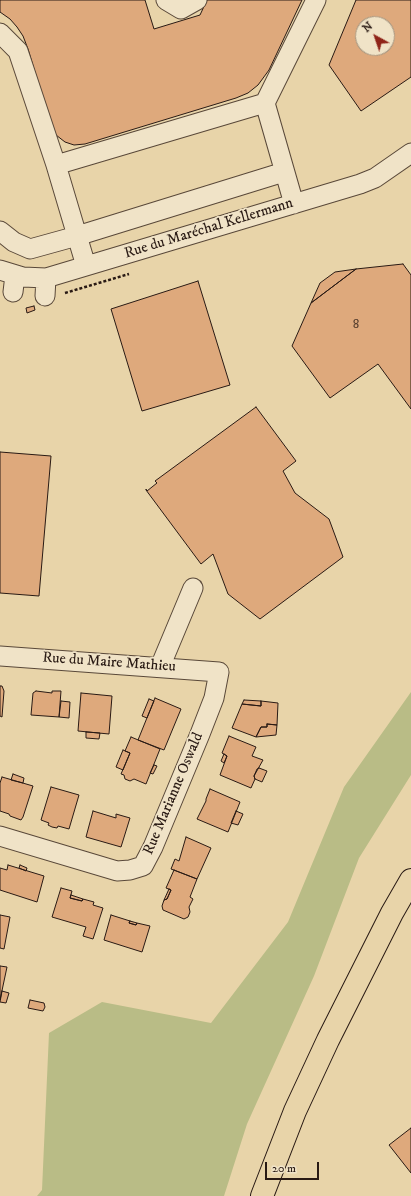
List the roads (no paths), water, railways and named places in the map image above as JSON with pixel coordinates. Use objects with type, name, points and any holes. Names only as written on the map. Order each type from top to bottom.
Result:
[{"type":"main road","points":[[262,1196],[295,1112],[328,1040],[411,880]]},
{"type":"street","points":[[166,0],[181,9],[197,0]]},
{"type":"street","points":[[294,204],[265,103],[316,0]]},
{"type":"street","points":[[0,33],[18,51],[56,165],[86,266]]},
{"type":"street","points":[[56,165],[265,103]]},
{"type":"street","name":"Rue du Maréchal Kellermann","points":[[9,279],[23,276],[46,287],[86,266],[294,204],[375,178],[411,153]]},
{"type":"street","points":[[0,231],[14,242],[30,249],[284,172]]},
{"type":"street","points":[[160,667],[193,588]]},
{"type":"street","name":"Rue du Maire Mathieu","points":[[0,656],[218,672]]},
{"type":"street","name":"Rue Marianne Oswald","points":[[0,836],[117,872],[144,866],[214,698],[218,672]]}]
